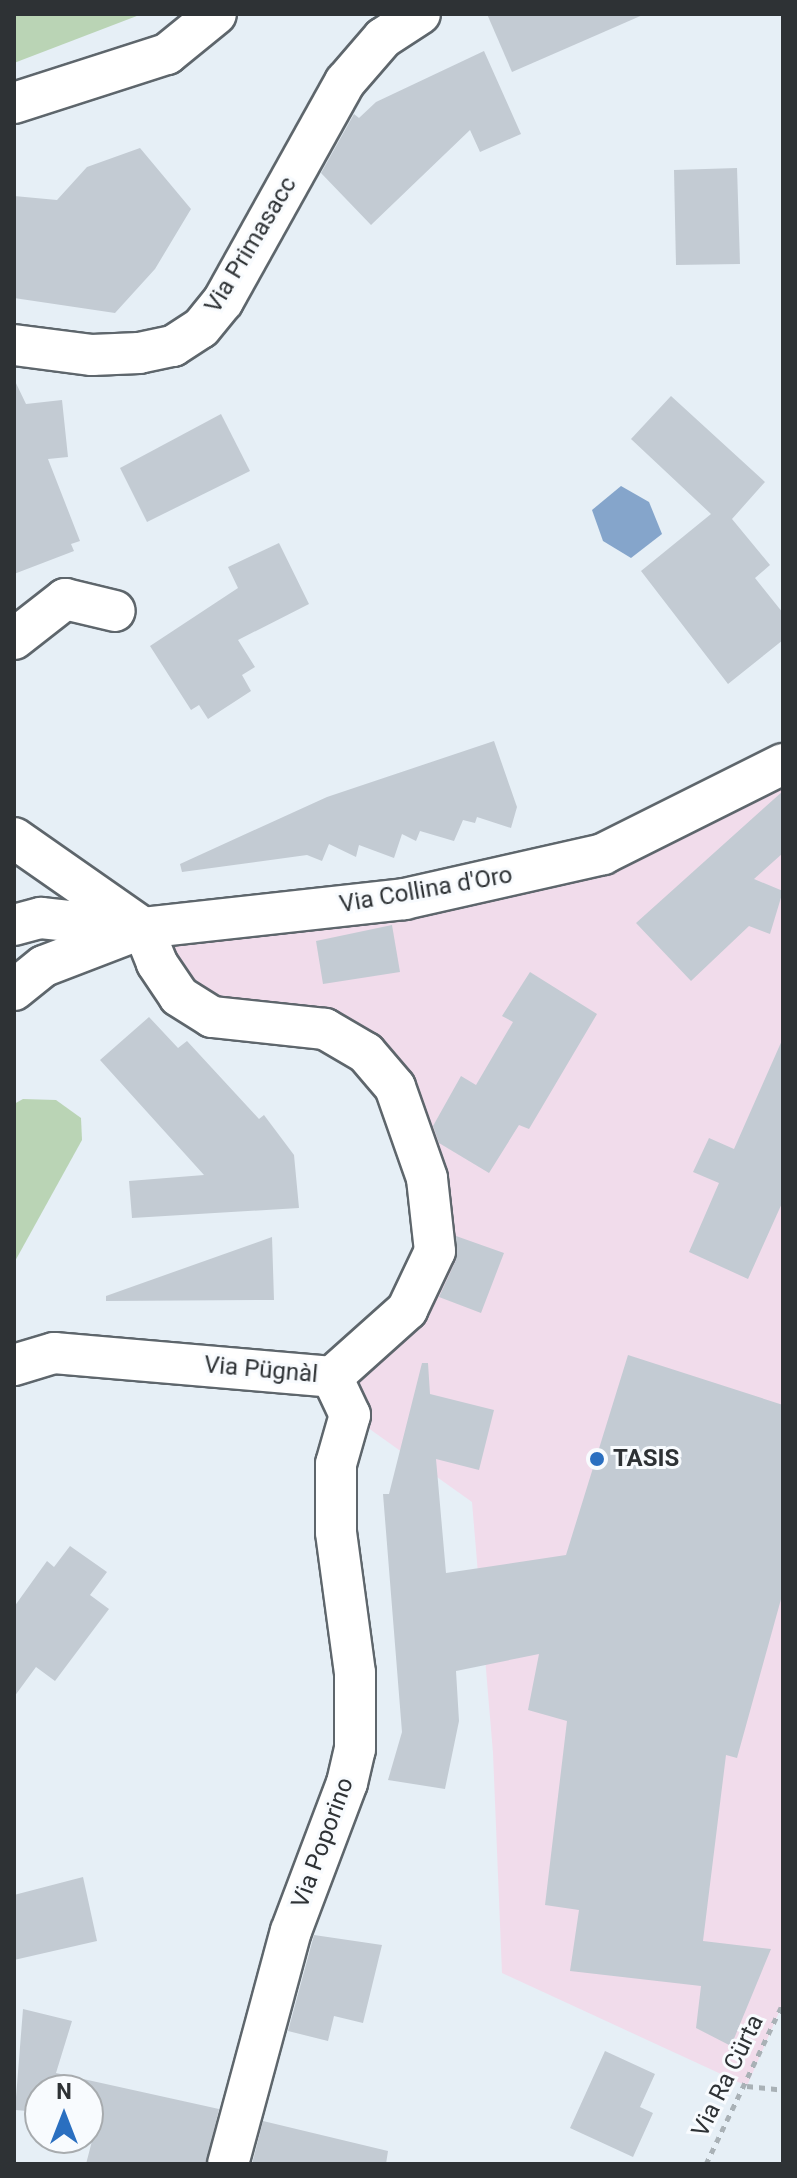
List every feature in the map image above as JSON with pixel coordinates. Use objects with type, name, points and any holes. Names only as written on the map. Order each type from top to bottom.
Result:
[{"type":"street","points":[[14,103],[167,54],[216,14]]},
{"type":"street","name":"Via Primasacc","points":[[14,345],[92,355],[139,353],[173,346],[201,328],[223,301],[345,82],[383,38],[420,14]]},
{"type":"street","points":[[14,639],[65,599],[115,611]]},
{"type":"street","name":"Via Collina d'Oro","points":[[14,990],[44,966],[143,928],[404,899],[603,854],[783,764]]},
{"type":"street","points":[[14,838],[143,928]]},
{"type":"street","points":[[14,925],[41,918],[143,928]]},
{"type":"street","name":"Via Pügnàl","points":[[14,1365],[54,1353],[332,1377],[407,1310],[435,1251],[427,1178],[395,1087],[366,1053],[325,1029],[212,1017],[179,996],[157,963],[143,928]]},
{"type":"street","name":"Via Poporino","points":[[228,2164],[291,1931],[347,1783],[355,1749],[355,1673],[336,1532],[336,1464],[350,1415],[332,1377]]},
{"type":"path","name":"Via Ra Cürta","points":[[706,2164],[747,2086],[783,2003]]},
{"type":"path","points":[[747,2086],[783,2090]]},
{"type":"shaded area","name":"TASIS","points":[[783,764],[783,2003],[747,2086],[502,1973],[493,1753],[472,1502],[350,1415],[332,1377],[435,1251],[366,1053],[212,1017],[143,928],[603,854]]},
{"type":"green space","points":[[14,14],[142,14],[14,63]]},
{"type":"green space","points":[[23,1099],[56,1100],[81,1118],[82,1140],[14,1263],[14,1104]]},
{"type":"water","points":[[621,486],[649,502],[662,534],[631,558],[603,541],[592,510]]},
{"type":"building","points":[[487,14],[645,14],[512,72]]},
{"type":"building","points":[[484,51],[521,134],[480,152],[470,130],[371,225],[321,173],[354,114],[359,118],[376,102]]},
{"type":"building","points":[[140,148],[191,209],[155,269],[115,313],[14,298],[14,196],[57,200],[87,167]]},
{"type":"building","points":[[737,168],[740,264],[676,265],[674,170]]},
{"type":"building","points":[[14,379],[26,404],[62,400],[68,457],[48,459],[80,541],[71,544],[74,551],[14,574]]},
{"type":"building","points":[[671,396],[765,482],[732,519],[770,565],[755,578],[783,613],[783,640],[728,684],[641,571],[711,514],[631,439]]},
{"type":"building","points":[[221,414],[250,471],[147,522],[120,468]]},
{"type":"building","points":[[279,543],[309,604],[238,640],[255,667],[242,675],[251,691],[208,719],[199,705],[191,710],[150,646],[238,588],[228,567]]},
{"type":"building","points":[[494,741],[517,807],[511,828],[477,817],[475,823],[463,820],[454,841],[420,831],[416,841],[402,834],[394,858],[359,845],[356,857],[329,844],[322,861],[307,855],[182,872],[180,864],[327,797]]},
{"type":"building","points":[[783,791],[783,853],[754,879],[783,891],[770,934],[749,926],[691,981],[636,923]]},
{"type":"building","points":[[392,925],[400,972],[323,984],[316,941]]},
{"type":"building","points":[[530,972],[597,1014],[529,1129],[519,1125],[489,1173],[439,1143],[433,1126],[461,1076],[476,1085],[513,1022],[502,1016]]},
{"type":"building","points":[[149,1017],[178,1048],[187,1041],[259,1119],[264,1115],[294,1155],[299,1208],[132,1218],[129,1181],[204,1175],[100,1060]]},
{"type":"building","points":[[783,1038],[783,1201],[748,1279],[689,1252],[719,1183],[693,1172],[709,1138],[734,1149]]},
{"type":"building","points":[[456,1236],[504,1253],[481,1313],[439,1297],[456,1260]]},
{"type":"building","points":[[272,1237],[274,1300],[106,1301],[106,1296]]},
{"type":"building","points":[[628,1355],[783,1405],[783,1592],[737,1758],[726,1755],[703,1941],[771,1949],[731,2046],[696,2028],[701,1986],[570,1971],[579,1910],[545,1905],[567,1721],[528,1710],[539,1654],[456,1671],[459,1721],[445,1789],[388,1780],[402,1732],[383,1494],[389,1494],[422,1363],[428,1363],[430,1394],[494,1410],[479,1470],[436,1459],[446,1573],[566,1555]]},
{"type":"building","points":[[70,1546],[107,1572],[90,1595],[109,1609],[55,1681],[36,1667],[14,1697],[14,1607],[47,1561],[54,1567]]},
{"type":"building","points":[[83,1877],[97,1941],[14,1960],[14,1895]]},
{"type":"building","points":[[314,1935],[382,1945],[363,2023],[334,2016],[328,2041],[288,2031]]},
{"type":"building","points":[[23,2009],[72,2021],[56,2073],[61,2074],[24,2074],[24,2111],[15,2110]]},
{"type":"building","points":[[605,2051],[655,2074],[640,2107],[653,2113],[633,2157],[570,2128]]},
{"type":"building","points":[[104,2084],[219,2109],[206,2164],[86,2164],[89,2154],[104,2154]]},
{"type":"building","points":[[263,2121],[388,2151],[386,2164],[252,2164]]},
{"type":"place","name":"TASIS","points":[[597,1459]]}]
